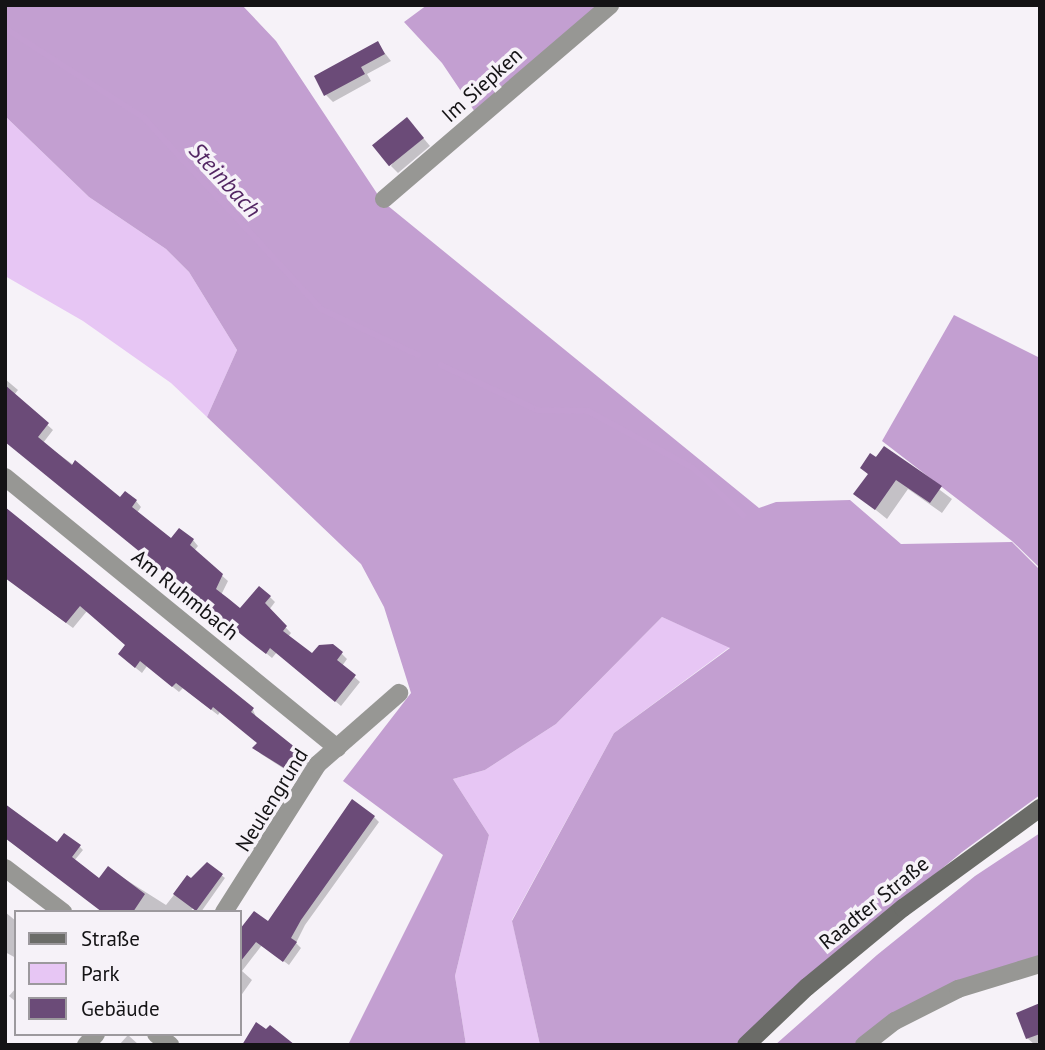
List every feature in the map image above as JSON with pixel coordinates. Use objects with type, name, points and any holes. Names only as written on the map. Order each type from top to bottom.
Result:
[{"type":"main road","name":"Raadter Straße","points":[[746,1045],[807,987],[903,908],[1040,808]]},
{"type":"street","name":"Im Siepken","points":[[384,199],[610,5]]},
{"type":"street","name":"Am Ruhmbach","points":[[5,477],[337,748]]},
{"type":"street","name":"Neulengrund","points":[[225,910],[318,764],[399,693]]},
{"type":"street","points":[[5,868],[60,910]]},
{"type":"street","points":[[863,1045],[895,1021],[958,989],[1040,964]]},
{"type":"green space","points":[[5,116],[89,197],[166,249],[189,272],[237,350],[207,417],[171,383],[83,321],[5,276]]},
{"type":"green space","points":[[662,617],[730,647],[614,733],[512,920],[540,1045],[466,1045],[455,976],[489,835],[453,779],[485,770],[556,724]]},
{"type":"shaded area","points":[[5,5],[242,5],[276,41],[382,201],[759,508],[776,502],[850,500],[901,544],[1012,542],[1040,570],[1040,795],[962,852],[802,984],[738,1045],[540,1045],[512,921],[614,733],[730,648],[662,617],[556,724],[485,770],[453,779],[489,835],[455,976],[466,1045],[348,1045],[443,855],[343,781],[411,693],[384,607],[361,564],[207,417],[237,350],[189,272],[166,249],[89,197],[5,116]]},
{"type":"shaded area","points":[[427,5],[608,5],[477,115],[442,63],[404,22]]},
{"type":"shaded area","points":[[954,315],[1040,358],[1040,568],[1012,541],[882,441]]},
{"type":"shaded area","points":[[1040,833],[1040,961],[959,987],[859,1045],[775,1045],[877,955],[975,876]]},
{"type":"building","points":[[378,41],[385,54],[361,67],[365,74],[324,96],[314,76]]},
{"type":"building","points":[[407,117],[424,138],[389,166],[372,145]]},
{"type":"building","points":[[5,385],[49,423],[38,437],[72,465],[75,460],[120,497],[125,491],[137,500],[132,507],[171,538],[179,528],[194,539],[190,545],[223,574],[216,589],[240,608],[259,586],[271,596],[265,603],[287,626],[283,631],[312,653],[319,645],[333,644],[343,652],[337,660],[356,675],[335,702],[270,648],[266,654],[248,640],[5,442]]},
{"type":"building","points":[[884,446],[942,486],[930,503],[896,480],[875,510],[853,494],[868,474],[860,468],[870,453],[876,457]]},
{"type":"building","points":[[5,507],[254,708],[251,712],[306,756],[297,776],[252,748],[257,743],[213,707],[211,710],[176,683],[172,687],[140,661],[135,668],[118,654],[125,645],[80,606],[66,623],[5,578]]},
{"type":"building","points":[[352,799],[375,816],[301,920],[291,938],[297,942],[283,962],[256,942],[242,960],[242,926],[254,911],[268,921]]},
{"type":"building","points":[[5,804],[57,842],[64,833],[81,845],[72,857],[99,878],[108,866],[145,894],[134,910],[99,910],[5,838]]},
{"type":"building","points":[[207,862],[223,874],[197,910],[173,894],[187,875],[191,878]]},
{"type":"building","points":[[1040,1003],[1040,1034],[1026,1039],[1016,1013]]},
{"type":"building","points":[[256,1022],[266,1029],[270,1025],[295,1045],[242,1045]]},
{"type":"waterway","name":"Steinbach","points":[[5,28],[144,118],[321,309],[418,355]]},
{"type":"waterway","name":"Steinbach","points":[[441,365],[537,410],[588,411],[693,468],[743,515]]}]
